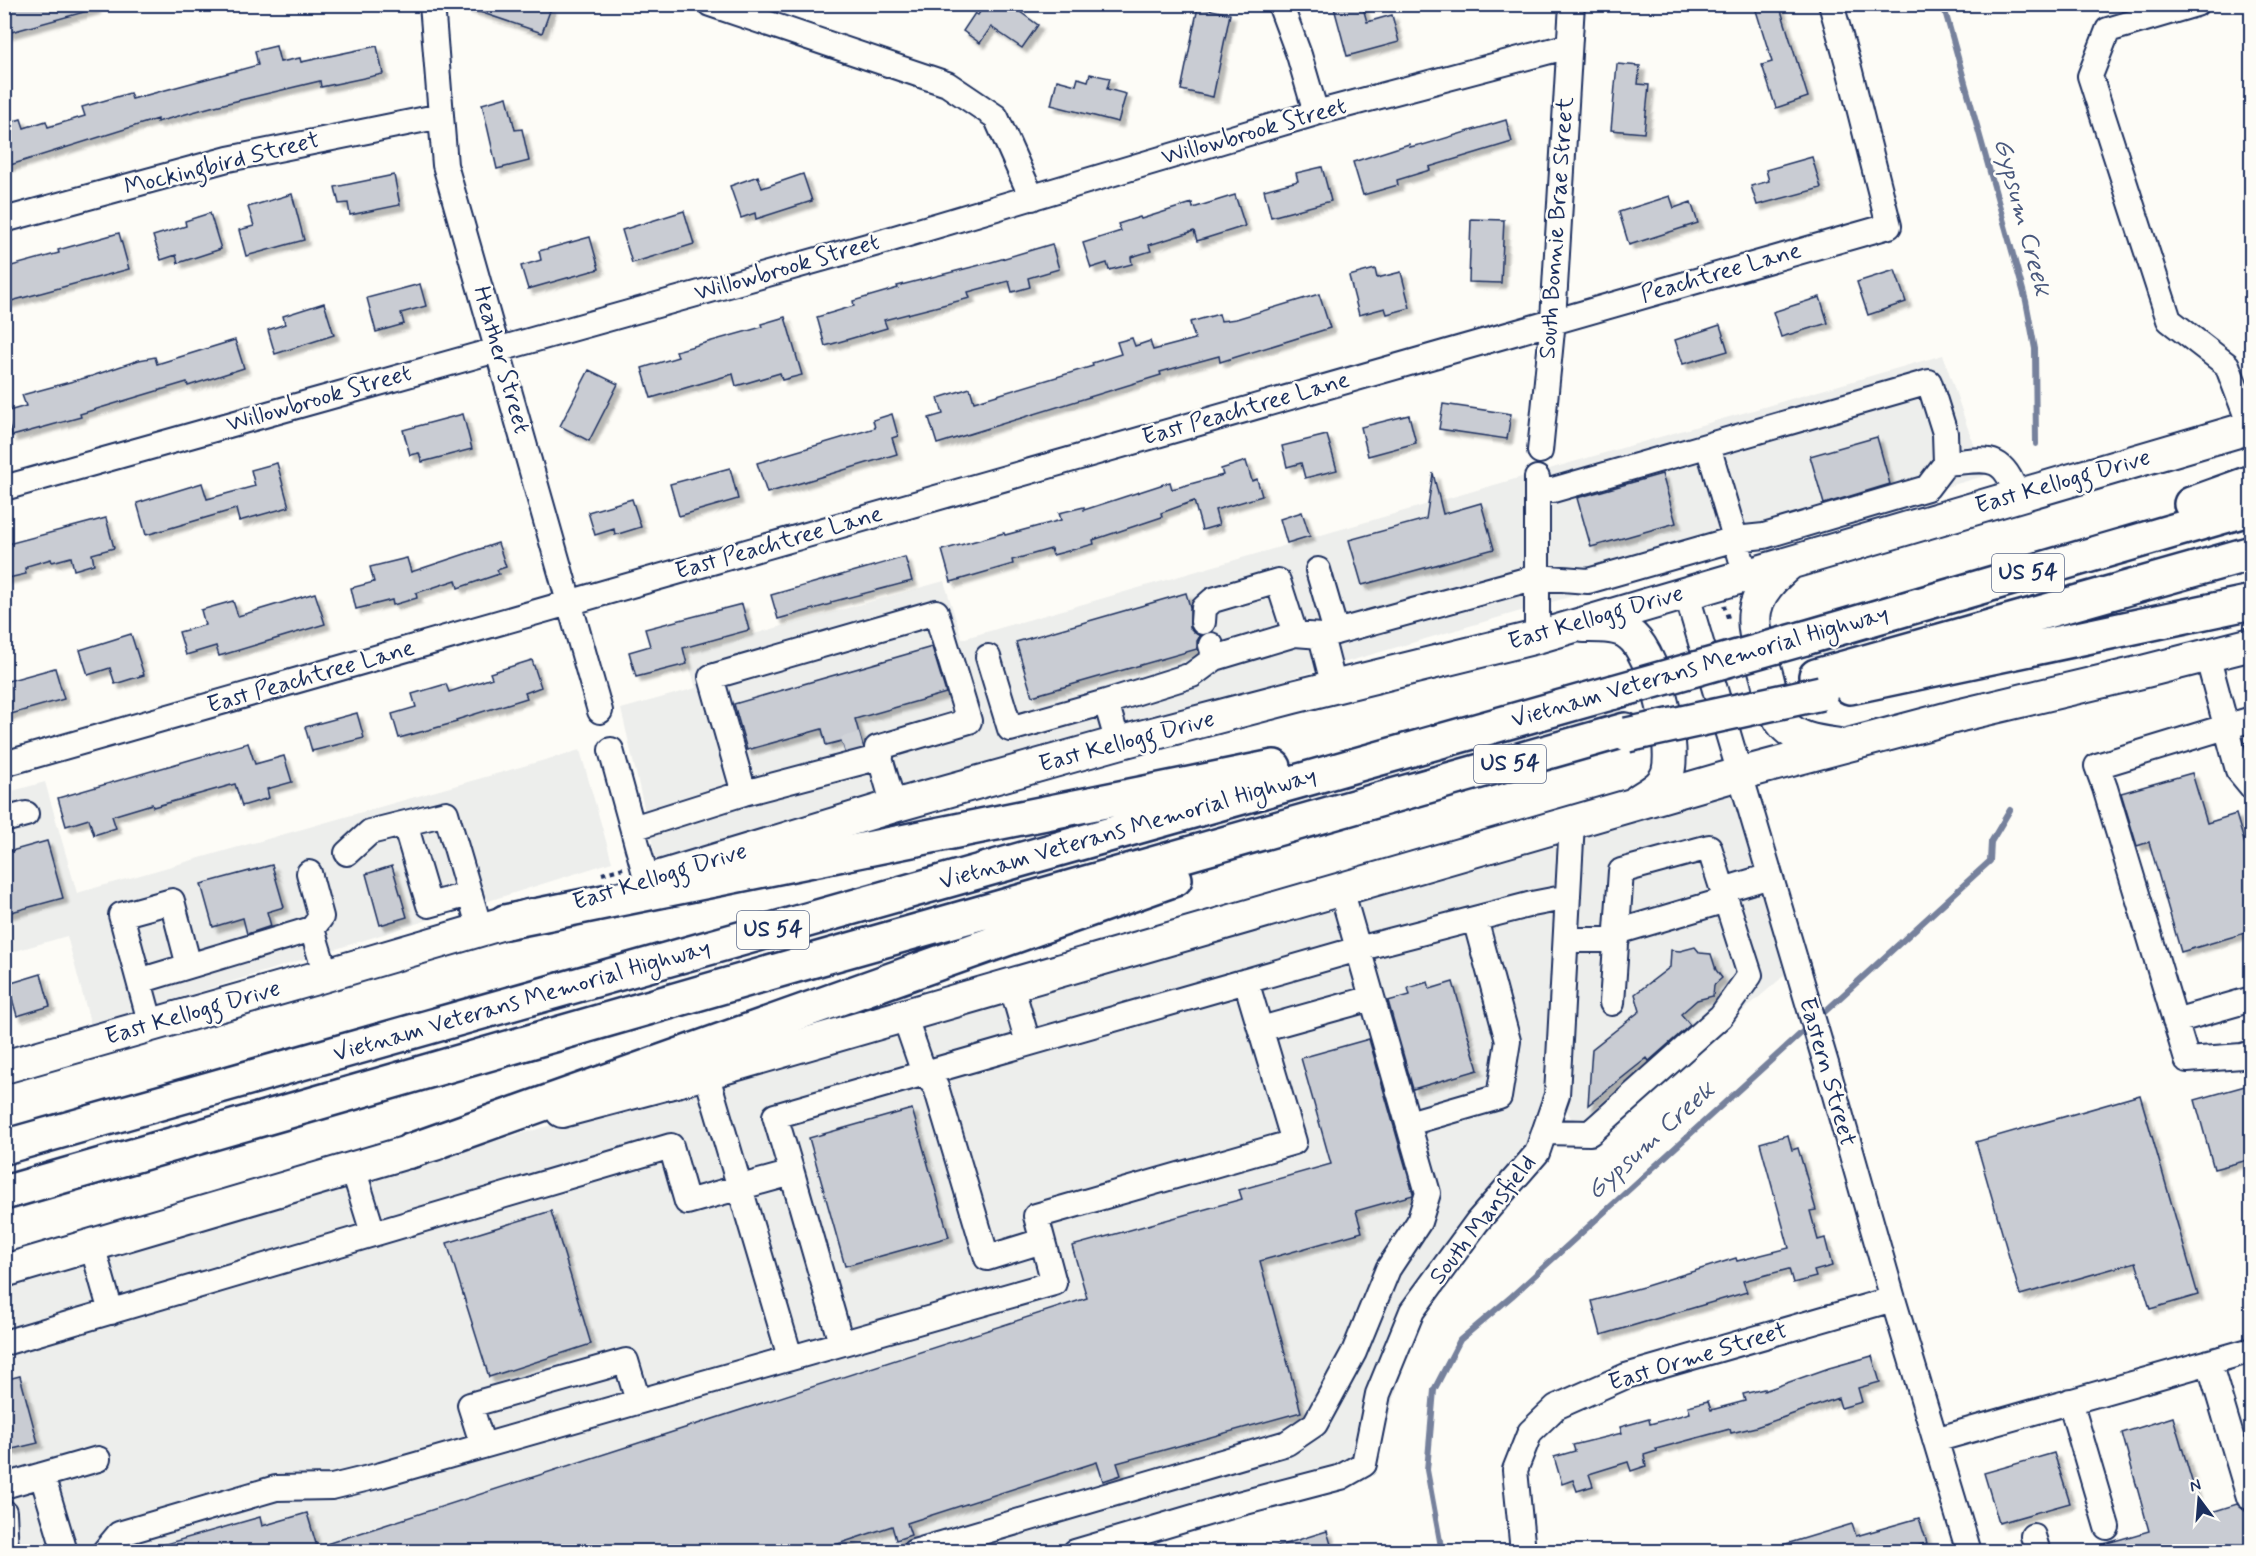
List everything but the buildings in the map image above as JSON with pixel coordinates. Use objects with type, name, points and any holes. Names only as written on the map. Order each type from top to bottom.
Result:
[{"type":"highway","points":[[1865,621],[2252,483]]},
{"type":"highway","name":"Vietnam Veterans Memorial Highway","points":[[4,1148],[1865,621],[2252,508]]},
{"type":"highway","name":"Vietnam Veterans Memorial Highway","points":[[4,1193],[804,963],[1565,748],[1819,685],[2252,553]]},
{"type":"highway","points":[[1819,685],[2252,602]]},
{"type":"highway","points":[[493,926],[1526,716]]},
{"type":"highway","points":[[410,1151],[1454,780]]},
{"type":"main road","name":"East Kellogg Drive","points":[[4,1067],[647,881],[894,806],[1118,743],[1537,637],[2251,427]]},
{"type":"main road","points":[[1790,562],[1771,578],[1759,595],[1753,611],[1753,628],[1776,710],[1783,724],[1796,735],[1845,746]]},
{"type":"main road","points":[[1573,626],[1600,627],[1629,634],[1646,654],[1654,674],[1671,754],[1668,772],[1658,788],[1631,805]]},
{"type":"main road","points":[[4,1271],[410,1151],[706,1073],[1739,774],[1960,715],[2252,644]]},
{"type":"street","name":"Heather Street","points":[[432,4],[446,165],[600,711]]},
{"type":"street","points":[[710,4],[947,84],[996,117],[1032,198]]},
{"type":"street","points":[[1280,4],[1299,55],[1316,113]]},
{"type":"street","name":"South Bonnie Brae Street","points":[[1539,452],[1552,321],[1572,4]]},
{"type":"street","name":"Peachtree Lane","points":[[1552,321],[1889,226],[1831,4]]},
{"type":"street","points":[[2196,4],[2108,30],[2090,76],[2169,320],[2227,366],[2251,427]]},
{"type":"street","name":"Willowbrook Street","points":[[4,488],[1032,198],[1316,113],[1569,46]]},
{"type":"street","name":"Mockingbird Street","points":[[4,220],[228,159],[441,116]]},
{"type":"street","name":"East Peachtree Lane","points":[[4,764],[1552,321]]},
{"type":"street","points":[[988,657],[1010,729],[1192,675],[1213,651],[1295,634],[1328,634],[1537,577],[1588,581],[1735,539],[1764,536],[1927,488],[1946,463],[1945,433],[1929,382],[1553,490],[1537,484],[1537,577],[1537,637]]},
{"type":"street","points":[[1707,446],[1746,575]]},
{"type":"street","points":[[1946,463],[1984,460],[2002,465],[2011,478],[2017,496]]},
{"type":"street","points":[[1318,570],[1334,687]]},
{"type":"street","points":[[1203,622],[1204,608],[1213,600],[1278,581],[1295,634]]},
{"type":"street","name":"Eastern Street","points":[[1686,592],[1969,1551]]},
{"type":"street","points":[[744,793],[711,677],[936,612],[969,721],[831,760],[827,771]]},
{"type":"street","points":[[2207,655],[2238,770],[2252,787]]},
{"type":"street","points":[[1107,702],[1118,743]]},
{"type":"street","points":[[2252,719],[2097,766],[2106,788],[2187,1060],[2242,1056],[2252,1053]]},
{"type":"street","points":[[866,749],[894,806]]},
{"type":"street","points":[[633,828],[744,793],[827,771],[866,749]]},
{"type":"street","points":[[611,750],[647,881]]},
{"type":"street","points":[[348,853],[370,832],[446,813],[470,894],[493,926]]},
{"type":"street","name":"South Mansfield","points":[[1075,1551],[1341,1477],[1364,1464],[1378,1394],[1412,1311],[1477,1222],[1538,1153],[1557,1095],[1572,822]]},
{"type":"street","points":[[405,824],[429,905],[470,894]]},
{"type":"street","points":[[1544,1132],[1590,1133],[1721,1016],[1750,975],[1709,847],[1621,871],[1612,1003]]},
{"type":"street","points":[[140,981],[312,929],[321,917],[309,873]]},
{"type":"street","points":[[1566,940],[1617,936],[1770,876]]},
{"type":"street","points":[[914,1551],[1287,1443],[1316,1424],[1354,1352],[1388,1269],[1419,1222],[1428,1193],[1341,890]]},
{"type":"street","points":[[841,1343],[775,1116],[1358,949],[1474,918],[1568,897]]},
{"type":"street","points":[[151,1025],[121,915],[172,901],[189,966]]},
{"type":"street","points":[[1409,1123],[1499,1097],[1508,1041],[1474,918]]},
{"type":"street","points":[[312,929],[326,975]]},
{"type":"street","points":[[104,1551],[119,1534],[276,1488],[332,1487],[1054,1283],[1036,1216],[1294,1142],[1246,981]]},
{"type":"street","points":[[1011,984],[1028,1043]]},
{"type":"street","points":[[1261,1029],[1372,998]]},
{"type":"street","points":[[2175,1021],[2252,999]]},
{"type":"street","points":[[904,1015],[924,1073],[936,1087],[987,1258],[1042,1241]]},
{"type":"street","points":[[706,1073],[790,1357]]},
{"type":"street","points":[[4,1343],[671,1146],[687,1202],[792,1173]]},
{"type":"street","points":[[353,1168],[373,1233]]},
{"type":"street","points":[[92,1245],[111,1312]]},
{"type":"street","name":"East Orme Street","points":[[1523,1551],[1515,1470],[1530,1432],[1556,1407],[1626,1376],[1893,1299]]},
{"type":"street","points":[[1935,1440],[2252,1350]]},
{"type":"street","points":[[483,1446],[470,1405],[626,1361],[638,1401]]},
{"type":"street","points":[[2209,1362],[2248,1497]]},
{"type":"street","points":[[2070,1401],[2108,1527]]},
{"type":"street","points":[[4,1486],[98,1459]]},
{"type":"street","points":[[42,1475],[65,1551]]},
{"type":"street","points":[[4,1512],[6,1551]]},
{"type":"shaded area","points":[[1943,355],[1984,476],[1099,734],[656,859],[621,709],[696,688],[686,653],[944,581],[962,639]]},
{"type":"shaded area","points":[[580,750],[612,862],[91,1026],[67,936],[5,954],[5,793],[45,782],[77,893]]},
{"type":"shaded area","points":[[1746,782],[1800,962],[1585,1146],[1564,1104],[1544,1161],[1419,1319],[1374,1462],[1074,1551],[5,1552],[5,1282]]},
{"type":"waterway","name":"Gypsum Creek","points":[[1943,4],[2026,301],[2035,349],[2036,444]]},
{"type":"waterway","name":"Gypsum Creek","points":[[1819,1017],[1990,861],[1991,842],[2010,810]]},
{"type":"waterway","name":"Gypsum Creek","points":[[1442,1552],[1427,1470],[1434,1390],[1460,1340],[1512,1296],[1809,1026]]},
{"type":"tunnel","points":[[844,749],[862,744]]}]
